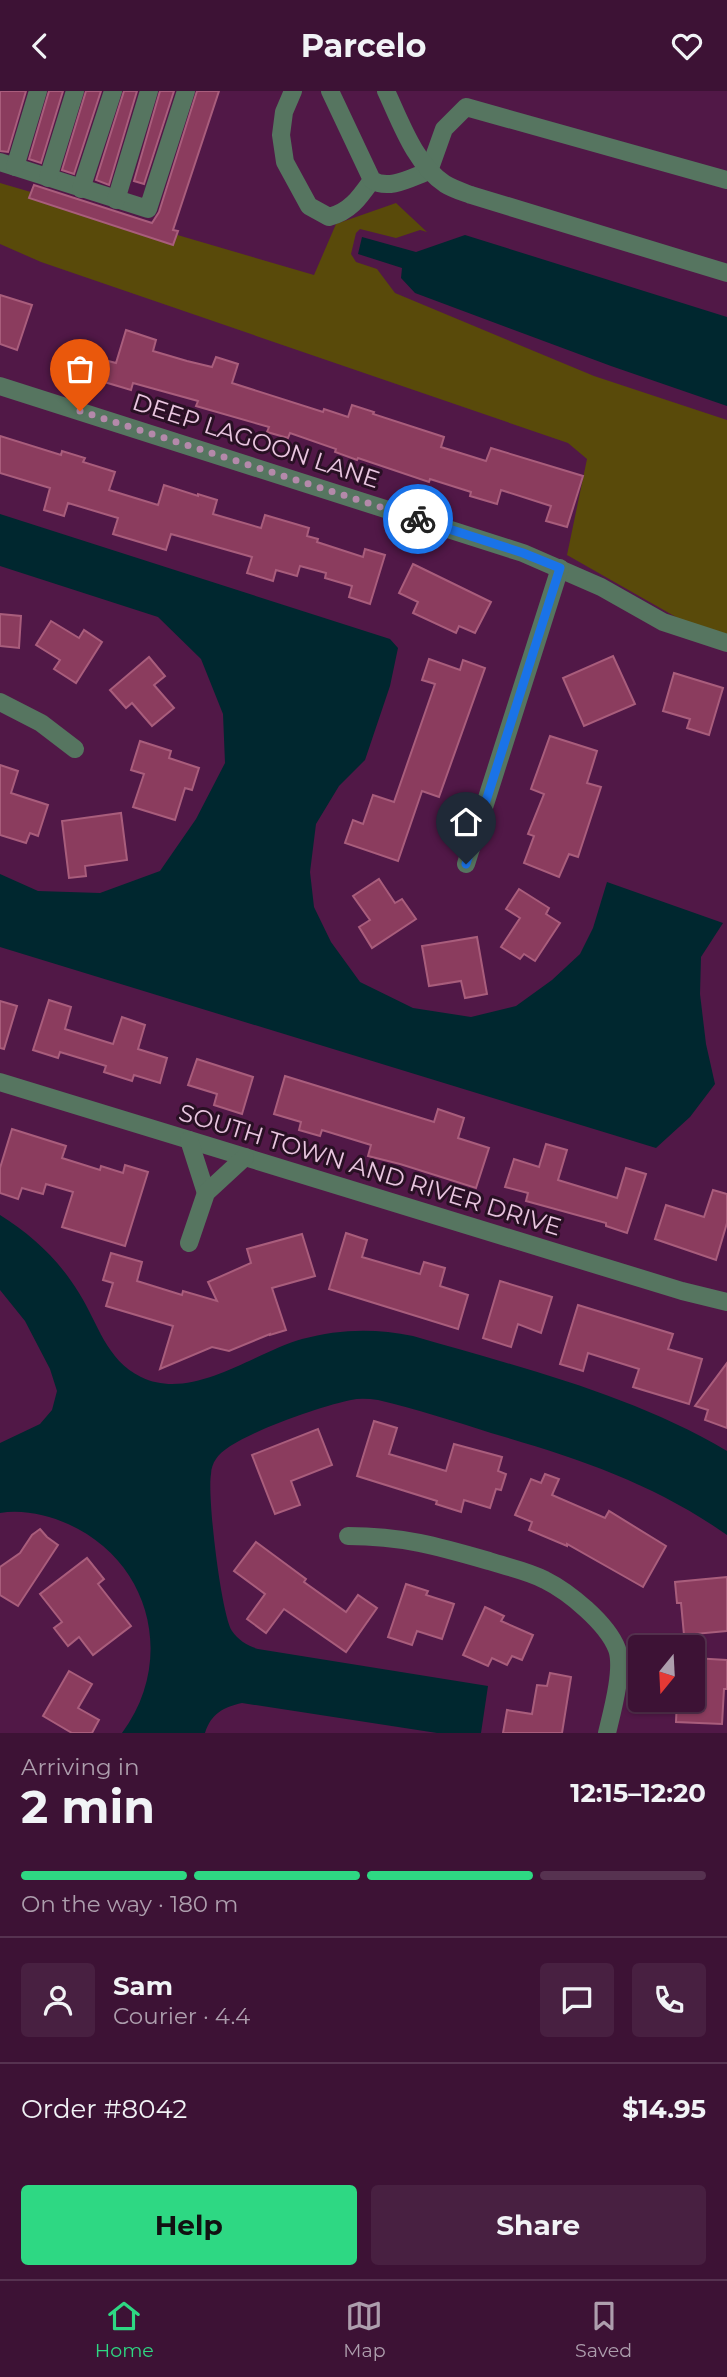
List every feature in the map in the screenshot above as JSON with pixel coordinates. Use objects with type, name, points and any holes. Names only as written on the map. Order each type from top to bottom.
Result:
[{"type":"street","points":[[38,91],[7,164],[148,209],[186,91]]},
{"type":"street","points":[[48,178],[75,91]]},
{"type":"street","points":[[82,189],[113,91]]},
{"type":"street","points":[[116,199],[149,91]]},
{"type":"street","points":[[293,91],[284,112],[281,135],[285,162],[309,206],[330,217],[342,214],[360,198],[372,180]]},
{"type":"street","points":[[330,91],[372,180],[379,185],[393,184],[429,171]]},
{"type":"street","points":[[386,91],[410,142],[429,171],[447,185],[471,195],[727,273]]},
{"type":"street","points":[[429,171],[443,129],[462,99],[727,180]]},
{"type":"street","name":"DEEP LAGOON LANE","points":[[0,386],[523,553],[601,587],[663,622],[727,643]]},
{"type":"street","points":[[466,864],[560,568]]},
{"type":"street","points":[[0,702],[41,723],[75,749]]},
{"type":"street","name":"SOUTH TOWN AND RIVER DRIVE","points":[[0,1081],[682,1291],[727,1302]]},
{"type":"street","points":[[190,1140],[206,1193]]},
{"type":"street","points":[[189,1243],[206,1193],[245,1157]]},
{"type":"street","points":[[348,1536],[384,1536],[429,1544],[544,1579],[594,1617],[609,1634],[618,1651],[618,1686],[607,1733]]},
{"type":"shaded area","points":[[0,183],[314,275],[336,224],[396,203],[427,232],[420,230],[396,238],[360,229],[356,233],[351,254],[356,262],[377,269],[395,293],[594,376],[727,420],[727,634],[683,621],[567,555],[587,459],[568,443],[41,262],[0,244]]},
{"type":"shaded area","points":[[465,235],[727,317],[727,406],[415,293],[401,278],[402,268],[358,254],[362,237],[416,252]]},
{"type":"shaded area","points":[[0,514],[390,639],[398,648],[390,686],[365,760],[339,786],[316,824],[310,872],[314,907],[331,942],[360,982],[413,1008],[471,1017],[516,1006],[552,980],[580,954],[593,928],[607,882],[723,923],[701,957],[700,994],[706,1044],[715,1084],[690,1117],[656,1148],[0,947],[0,874],[38,891],[100,893],[160,871],[196,819],[225,763],[223,714],[201,659],[158,617],[0,566]]},
{"type":"shaded area","points":[[0,1215],[23,1231],[54,1259],[79,1293],[111,1351],[129,1370],[141,1377],[161,1383],[181,1384],[201,1380],[302,1339],[330,1333],[371,1331],[413,1336],[534,1371],[613,1398],[652,1413],[727,1451],[727,1535],[642,1486],[523,1442],[378,1400],[354,1399],[321,1408],[238,1441],[224,1450],[213,1464],[210,1486],[216,1554],[232,1631],[244,1642],[258,1649],[488,1686],[481,1733],[437,1733],[242,1703],[219,1712],[205,1733],[122,1733],[139,1705],[148,1675],[151,1645],[146,1615],[136,1587],[119,1562],[96,1541],[68,1524],[35,1514],[0,1513],[0,1443],[40,1424],[52,1410],[57,1391],[50,1369],[25,1321],[0,1290]]},
{"type":"building","points":[[0,91],[26,91],[8,152],[0,151]]},
{"type":"building","points":[[49,91],[63,91],[41,163],[29,159]]},
{"type":"building","points":[[86,91],[101,91],[74,174],[62,170]]},
{"type":"building","points":[[124,91],[137,91],[109,185],[96,180]]},
{"type":"building","points":[[160,91],[174,91],[144,184],[134,181]]},
{"type":"building","points":[[197,91],[219,91],[173,230],[178,231],[173,245],[29,198],[34,185],[152,223],[159,212]]},
{"type":"building","points":[[0,295],[32,305],[17,350],[0,344]]},
{"type":"building","points":[[126,330],[156,340],[153,351],[212,367],[216,357],[238,364],[232,383],[323,412],[324,409],[348,417],[352,405],[444,437],[441,447],[486,461],[491,448],[583,476],[567,527],[546,521],[551,506],[501,490],[497,504],[470,496],[471,492],[430,479],[429,482],[358,458],[357,460],[335,452],[336,449],[290,433],[288,438],[267,432],[269,427],[196,406],[198,401],[133,383],[131,390],[101,381],[108,361],[116,363]]},
{"type":"building","points":[[0,436],[61,455],[62,451],[85,458],[83,462],[115,472],[109,490],[158,505],[164,485],[217,500],[213,514],[261,528],[265,515],[309,528],[307,536],[318,539],[317,542],[363,557],[365,549],[385,555],[370,604],[349,597],[352,586],[325,578],[326,573],[300,566],[297,576],[276,570],[273,581],[247,573],[252,557],[171,534],[166,550],[113,534],[118,518],[68,503],[64,516],[44,510],[50,488],[0,473]]},
{"type":"building","points":[[413,564],[491,602],[475,633],[459,626],[456,633],[413,613],[418,602],[399,593]]},
{"type":"building","points":[[0,614],[21,616],[19,648],[0,646]]},
{"type":"building","points":[[51,621],[79,638],[84,630],[102,642],[76,683],[54,669],[60,660],[36,645]]},
{"type":"building","points":[[613,656],[635,704],[584,726],[563,678]]},
{"type":"building","points":[[149,657],[165,676],[154,685],[174,708],[152,726],[132,703],[126,708],[110,690]]},
{"type":"building","points":[[429,659],[460,670],[463,660],[485,668],[439,797],[422,791],[398,861],[345,843],[353,820],[363,824],[373,795],[394,802],[435,684],[422,680]]},
{"type":"building","points":[[674,673],[723,688],[709,735],[687,728],[690,719],[663,711]]},
{"type":"building","points":[[550,736],[597,751],[587,783],[601,787],[578,857],[569,854],[559,877],[524,863],[534,836],[528,834],[544,794],[531,789]]},
{"type":"building","points":[[140,741],[171,751],[169,758],[199,768],[192,790],[185,788],[175,820],[133,807],[144,774],[131,770]]},
{"type":"building","points":[[0,765],[18,771],[11,793],[48,805],[38,836],[30,833],[26,843],[0,835]]},
{"type":"building","points":[[121,813],[127,860],[85,866],[86,876],[69,878],[62,821]]},
{"type":"building","points":[[379,879],[395,903],[402,899],[416,919],[372,948],[359,927],[370,920],[353,896]]},
{"type":"building","points":[[519,889],[549,908],[546,914],[560,923],[535,961],[524,954],[520,959],[501,947],[520,918],[506,909]]},
{"type":"building","points":[[477,937],[487,994],[465,998],[461,981],[429,986],[422,946]]},
{"type":"building","points":[[49,1000],[71,1007],[65,1029],[113,1044],[122,1017],[145,1025],[138,1049],[167,1058],[160,1083],[134,1075],[132,1081],[104,1072],[106,1066],[60,1052],[58,1058],[33,1050]]},
{"type":"building","points":[[0,1001],[17,1006],[4,1049],[0,1048]]},
{"type":"building","points":[[197,1059],[253,1077],[242,1114],[214,1105],[217,1094],[188,1085]]},
{"type":"building","points":[[285,1076],[434,1122],[438,1109],[464,1118],[458,1138],[489,1148],[476,1188],[368,1156],[371,1145],[322,1130],[320,1136],[299,1130],[301,1122],[274,1114]]},
{"type":"building","points":[[12,1129],[66,1146],[62,1158],[100,1170],[101,1166],[123,1173],[125,1165],[148,1172],[125,1246],[62,1227],[73,1192],[46,1184],[43,1194],[22,1188],[18,1199],[0,1193],[0,1168]]},
{"type":"building","points":[[546,1144],[567,1150],[558,1180],[617,1198],[626,1168],[646,1174],[627,1233],[606,1226],[606,1223],[526,1201],[528,1193],[505,1187],[514,1159],[539,1167]]},
{"type":"building","points":[[713,1190],[727,1194],[727,1223],[716,1260],[655,1239],[666,1205],[704,1217]]},
{"type":"building","points":[[346,1233],[367,1240],[362,1257],[420,1274],[424,1262],[445,1268],[440,1286],[468,1295],[458,1329],[329,1289]]},
{"type":"building","points":[[302,1234],[315,1276],[272,1288],[286,1330],[229,1351],[212,1347],[160,1369],[173,1326],[106,1306],[113,1283],[103,1280],[111,1253],[142,1262],[137,1281],[182,1295],[183,1291],[217,1301],[208,1282],[251,1263],[247,1249]]},
{"type":"building","points":[[500,1281],[552,1297],[541,1333],[518,1324],[511,1347],[483,1338]]},
{"type":"building","points":[[578,1305],[673,1334],[668,1349],[702,1359],[689,1404],[633,1387],[639,1369],[588,1353],[583,1371],[560,1364]]},
{"type":"building","points":[[727,1363],[727,1428],[705,1420],[708,1410],[695,1406]]},
{"type":"building","points":[[374,1421],[397,1428],[389,1454],[446,1471],[454,1444],[502,1457],[498,1471],[506,1474],[501,1490],[496,1489],[490,1508],[464,1500],[461,1512],[436,1504],[437,1501],[357,1476]]},
{"type":"building","points":[[318,1429],[332,1465],[291,1481],[300,1505],[275,1514],[252,1455]]},
{"type":"building","points":[[545,1474],[559,1479],[552,1495],[605,1518],[609,1511],[666,1546],[643,1587],[567,1544],[529,1530],[532,1522],[515,1515],[531,1479],[541,1483]]},
{"type":"building","points":[[40,1529],[58,1545],[18,1606],[0,1595],[0,1567],[20,1553],[32,1535]]},
{"type":"building","points":[[256,1542],[306,1579],[304,1582],[346,1612],[358,1595],[377,1608],[346,1652],[284,1609],[266,1633],[247,1619],[265,1594],[234,1571]]},
{"type":"building","points":[[87,1558],[104,1579],[98,1584],[131,1626],[93,1655],[79,1637],[68,1646],[54,1628],[62,1622],[40,1594]]},
{"type":"building","points":[[727,1577],[727,1631],[684,1635],[681,1603],[677,1603],[675,1582]]},
{"type":"building","points":[[406,1584],[428,1591],[426,1595],[454,1604],[442,1639],[417,1631],[412,1645],[388,1637]]},
{"type":"building","points":[[485,1607],[504,1616],[501,1621],[533,1635],[522,1660],[512,1656],[507,1665],[492,1658],[488,1666],[463,1655]]},
{"type":"building","points":[[705,1659],[727,1660],[727,1689],[724,1689],[722,1724],[676,1722],[676,1712],[705,1712]]},
{"type":"building","points":[[69,1671],[92,1684],[78,1708],[99,1720],[92,1733],[72,1733],[43,1716]]},
{"type":"building","points":[[550,1673],[571,1677],[562,1733],[503,1733],[507,1710],[532,1714],[537,1685],[547,1686]]},
{"type":"way so far","points":[[80,411],[418,519]]},
{"type":"route","points":[[418,519],[523,553],[560,568],[466,864]]}]
